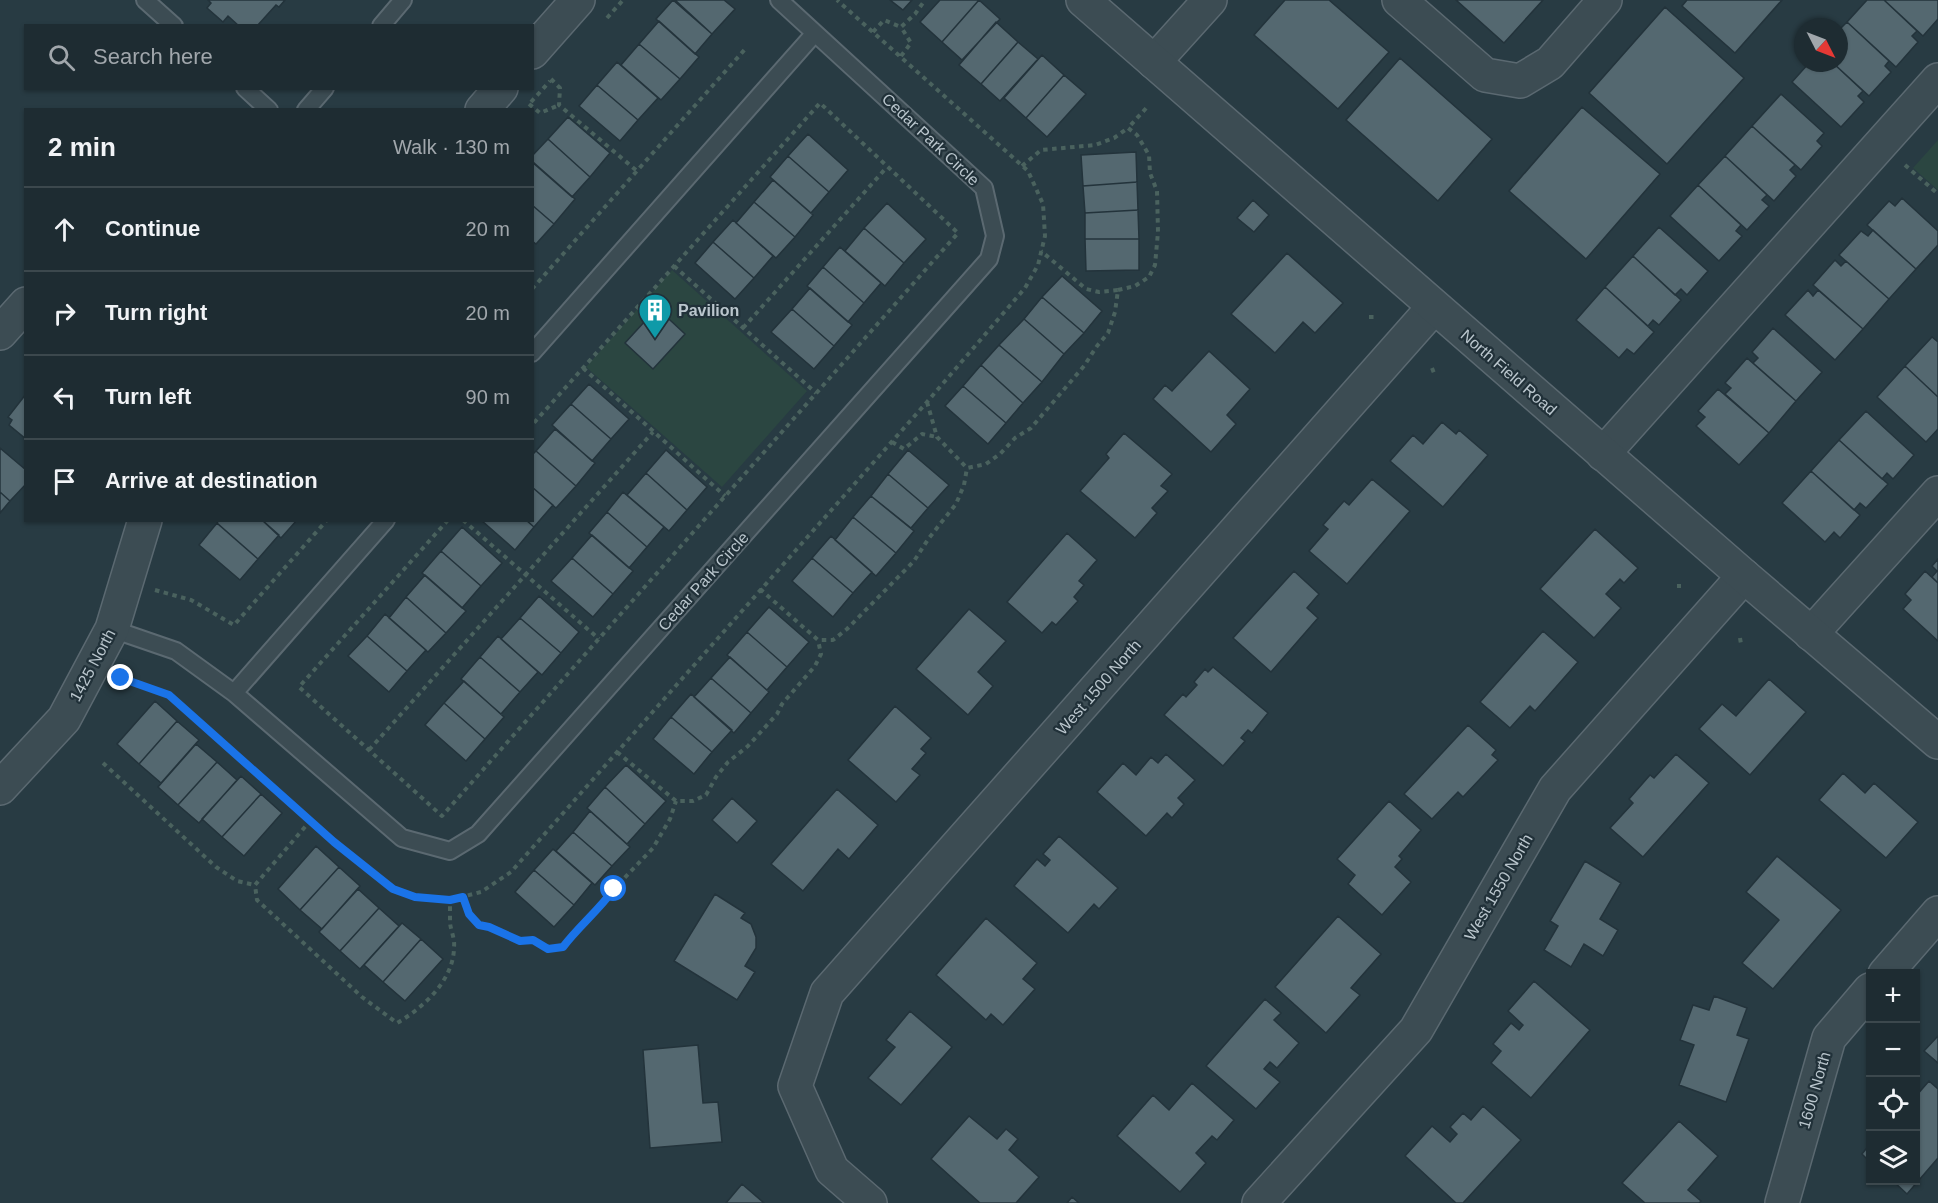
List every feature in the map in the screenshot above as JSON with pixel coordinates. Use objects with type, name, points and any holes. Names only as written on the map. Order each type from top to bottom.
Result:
[{"type":"street","points":[[534,50],[578,0]]},
{"type":"street","name":"North Field Road","points":[[1083,0],[1603,454],[1938,742]]},
{"type":"street","points":[[1154,62],[1210,0]]},
{"type":"street","points":[[1399,0],[1485,75],[1520,81],[1550,63],[1605,0]]},
{"type":"street","points":[[1603,454],[1938,80]]},
{"type":"street","points":[[484,108],[499,90]]},
{"type":"street","points":[[0,333],[24,305]]},
{"type":"street","name":"West 1500 North","points":[[870,1203],[832,1170],[795,1086],[827,993],[1434,307]]},
{"type":"street","points":[[1811,634],[1938,493]]},
{"type":"street","name":"1425 North","points":[[1,785],[64,719],[112,629],[144,522]]},
{"type":"street","name":"West 1550 North","points":[[1260,1203],[1416,1030],[1555,789],[1744,576]]},
{"type":"street","points":[[1889,969],[1938,913]]},
{"type":"street","name":"1600 North","points":[[1782,1203],[1828,1038],[1866,995]]},
{"type":"lane","points":[[145,0],[172,24]]},
{"type":"lane","points":[[383,24],[403,0]]},
{"type":"lane","name":"Cedar Park Circle","points":[[112,629],[176,651],[234,693],[402,838],[450,851],[478,834],[989,259],[995,236],[984,188],[779,0]]},
{"type":"lane","points":[[534,352],[814,33]]},
{"type":"lane","points":[[247,90],[267,108]]},
{"type":"lane","points":[[308,108],[323,90]]},
{"type":"lane","points":[[234,693],[384,522]]},
{"type":"path","points":[[116,686],[121,678],[169,695],[393,889],[415,897],[450,900],[481,891],[511,872],[927,402],[1025,288],[1038,265],[1045,236],[1043,204],[1028,171],[837,0]]},
{"type":"path","points":[[901,27],[915,14],[925,0]]},
{"type":"path","points":[[873,32],[884,20],[901,27],[912,43],[901,56]]},
{"type":"path","points":[[534,287],[747,48]]},
{"type":"path","points":[[551,79],[560,88],[559,105]]},
{"type":"path","points":[[446,522],[299,687],[442,816],[958,233],[820,103],[534,423]]},
{"type":"path","points":[[529,104],[534,108]]},
{"type":"path","points":[[559,105],[637,171]]},
{"type":"path","points":[[534,108],[540,113],[559,105]]},
{"type":"path","points":[[1022,166],[1041,150],[1095,145],[1114,138],[1128,128],[1149,105]]},
{"type":"path","points":[[1041,251],[1086,289],[1099,292],[1118,290],[1135,286],[1149,277],[1155,265],[1158,232],[1157,191],[1150,174],[1149,155],[1137,135],[1128,128]]},
{"type":"path","points":[[1881,143],[1938,194]]},
{"type":"path","points":[[743,328],[887,167]]},
{"type":"path","points":[[674,267],[816,393]]},
{"type":"path","points":[[967,468],[986,464],[1000,454],[1015,438],[1031,428],[1084,366],[1108,333],[1115,312],[1118,290]]},
{"type":"path","points":[[583,368],[725,496]]},
{"type":"path","points":[[927,402],[937,437],[967,468]]},
{"type":"path","points":[[369,750],[653,432]]},
{"type":"path","points":[[891,442],[904,449],[922,434],[937,437]]},
{"type":"path","points":[[818,640],[833,640],[847,629],[914,561],[956,504],[964,485],[967,468]]},
{"type":"path","points":[[149,588],[191,600],[234,625],[325,522]]},
{"type":"path","points":[[465,522],[598,639]]},
{"type":"path","points":[[617,752],[676,801],[693,801],[706,795],[728,762],[755,738],[815,666],[821,654],[818,640],[760,589]]},
{"type":"path","points":[[1740,639],[1741,644]]},
{"type":"path","points":[[103,763],[216,867],[237,881],[255,885]]},
{"type":"path","points":[[463,897],[469,914],[479,925],[520,941],[533,940],[548,949],[563,947],[585,920],[601,907],[614,889],[653,848],[670,819],[676,801]]},
{"type":"path","points":[[311,820],[255,885],[257,900],[362,997],[397,1023],[411,1015],[447,976],[454,948],[450,924],[450,900]]},
{"type":"green space","points":[[1938,140],[1938,190],[1913,168]]},
{"type":"green space","points":[[672,270],[807,391],[722,487],[586,367]]},
{"type":"building","points":[[208,0],[285,0],[279,7],[276,5],[259,24],[237,24],[228,16],[223,22],[207,8],[211,3]]},
{"type":"building","points":[[673,0],[712,34],[695,54],[656,19]]},
{"type":"building","points":[[675,0],[724,0],[735,9],[712,34]]},
{"type":"building","points":[[890,0],[912,0],[903,10]]},
{"type":"building","points":[[940,0],[979,0],[942,42],[920,22]]},
{"type":"building","points":[[979,0],[1000,19],[962,60],[942,42]]},
{"type":"building","points":[[1285,0],[1329,0],[1389,52],[1338,109],[1254,35]]},
{"type":"building","points":[[1456,0],[1543,0],[1504,43]]},
{"type":"building","points":[[1687,0],[1782,0],[1735,53],[1682,6]]},
{"type":"building","points":[[1867,0],[1884,0],[1917,31],[1912,36],[1918,42],[1896,67],[1848,21]]},
{"type":"building","points":[[1884,0],[1938,0],[1938,19],[1923,36]]},
{"type":"building","points":[[1665,7],[1744,78],[1667,164],[1589,93]]},
{"type":"building","points":[[659,21],[699,57],[680,79],[639,44]]},
{"type":"building","points":[[996,22],[1018,42],[981,84],[959,65]]},
{"type":"building","points":[[1848,23],[1889,61],[1885,66],[1891,72],[1869,96],[1843,72],[1848,72]]},
{"type":"building","points":[[1018,42],[1038,59],[1000,101],[981,84]]},
{"type":"building","points":[[639,44],[680,79],[661,100],[621,65]]},
{"type":"building","points":[[1042,55],[1064,75],[1026,118],[1004,98]]},
{"type":"building","points":[[1400,58],[1492,139],[1438,201],[1346,120]]},
{"type":"building","points":[[617,62],[658,98],[638,120],[597,85]]},
{"type":"building","points":[[1801,72],[1843,72],[1863,91],[1858,96],[1864,102],[1841,127],[1792,82]]},
{"type":"building","points":[[1064,75],[1086,94],[1047,137],[1026,118]]},
{"type":"building","points":[[597,85],[638,120],[620,141],[579,106]]},
{"type":"building","points":[[1781,94],[1824,133],[1817,141],[1822,146],[1801,170],[1752,126]]},
{"type":"building","points":[[1582,107],[1660,174],[1586,259],[1509,191]]},
{"type":"building","points":[[568,117],[610,153],[590,177],[548,139]]},
{"type":"building","points":[[1752,126],[1795,165],[1790,170],[1796,176],[1774,201],[1725,156]]},
{"type":"building","points":[[808,134],[848,170],[829,192],[788,156]]},
{"type":"building","points":[[548,139],[590,177],[572,197],[534,164],[534,154]]},
{"type":"building","points":[[1136,152],[1137,182],[1083,186],[1081,155]]},
{"type":"building","points":[[788,156],[829,192],[811,213],[770,177]]},
{"type":"building","points":[[1725,156],[1767,195],[1762,200],[1769,206],[1747,230],[1698,185]]},
{"type":"building","points":[[534,163],[575,199],[554,224],[534,207]]},
{"type":"building","points":[[773,180],[813,215],[795,237],[754,202]]},
{"type":"building","points":[[1137,182],[1138,210],[1085,213],[1083,186]]},
{"type":"building","points":[[1698,185],[1741,225],[1736,231],[1742,236],[1719,261],[1670,216]]},
{"type":"building","points":[[1902,198],[1938,231],[1938,245],[1916,269],[1867,225],[1889,201],[1895,206]]},
{"type":"building","points":[[1253,200],[1269,215],[1254,232],[1237,218]]},
{"type":"building","points":[[754,202],[795,237],[776,258],[736,223]]},
{"type":"building","points":[[887,203],[926,239],[904,263],[864,228]]},
{"type":"building","points":[[534,207],[554,224],[536,244],[534,242]]},
{"type":"building","points":[[1138,210],[1139,239],[1085,239],[1085,213]]},
{"type":"building","points":[[733,220],[773,256],[754,278],[713,242]]},
{"type":"building","points":[[1659,227],[1708,271],[1687,295],[1681,289],[1675,295],[1633,256]]},
{"type":"building","points":[[864,228],[904,263],[885,286],[845,251]]},
{"type":"building","points":[[1873,230],[1916,269],[1889,299],[1839,255],[1861,231],[1868,236]]},
{"type":"building","points":[[1085,239],[1139,239],[1139,270],[1086,271]]},
{"type":"building","points":[[713,242],[754,278],[735,299],[695,263]]},
{"type":"building","points":[[840,247],[881,283],[864,303],[823,267]]},
{"type":"building","points":[[1287,253],[1343,303],[1315,333],[1303,322],[1275,353],[1231,314]]},
{"type":"building","points":[[1633,256],[1681,300],[1659,325],[1653,320],[1648,326],[1605,287]]},
{"type":"building","points":[[1835,260],[1841,266],[1846,261],[1889,299],[1863,329],[1813,285]]},
{"type":"building","points":[[823,267],[864,303],[848,322],[807,286]]},
{"type":"building","points":[[1062,276],[1102,311],[1084,333],[1042,297]]},
{"type":"building","points":[[1605,287],[1654,332],[1634,354],[1627,349],[1619,358],[1576,320]]},
{"type":"building","points":[[810,288],[852,325],[834,346],[792,309]]},
{"type":"building","points":[[1808,290],[1813,296],[1818,290],[1863,329],[1835,360],[1785,315]]},
{"type":"building","points":[[1042,297],[1084,333],[1064,354],[1024,319]]},
{"type":"building","name":"Pavilion","points":[[657,308],[685,334],[653,369],[625,343]]},
{"type":"building","points":[[792,309],[834,346],[814,369],[771,332]]},
{"type":"building","points":[[1024,319],[1064,354],[1042,382],[999,345]]},
{"type":"building","points":[[1773,328],[1822,372],[1796,401],[1753,363],[1758,358],[1752,352]]},
{"type":"building","points":[[1932,337],[1938,342],[1938,397],[1905,366]]},
{"type":"building","points":[[999,345],[1042,382],[1023,403],[981,365]]},
{"type":"building","points":[[1209,351],[1250,389],[1227,415],[1236,424],[1211,452],[1153,399],[1165,385],[1172,391]]},
{"type":"building","points":[[1747,358],[1796,401],[1769,433],[1725,394],[1731,388],[1725,383]]},
{"type":"building","points":[[981,365],[1023,403],[1006,423],[963,386]]},
{"type":"building","points":[[1905,366],[1938,397],[1938,429],[1926,442],[1877,397]]},
{"type":"building","points":[[589,384],[629,419],[611,439],[571,404]]},
{"type":"building","points":[[963,386],[1006,423],[988,444],[945,406]]},
{"type":"building","points":[[1718,389],[1769,433],[1739,465],[1696,426],[1705,417],[1698,411]]},
{"type":"building","points":[[24,397],[24,437],[9,425],[12,420],[8,417]]},
{"type":"building","points":[[571,404],[611,439],[592,461],[552,425]]},
{"type":"building","points":[[1866,411],[1914,455],[1893,479],[1887,473],[1882,479],[1839,440]]},
{"type":"building","points":[[1442,422],[1456,434],[1459,430],[1488,455],[1443,507],[1390,461],[1413,435],[1423,444]]},
{"type":"building","points":[[555,429],[595,463],[576,486],[536,451]]},
{"type":"building","points":[[1124,433],[1172,474],[1161,486],[1168,491],[1152,508],[1157,513],[1135,538],[1080,491],[1109,458],[1106,454]]},
{"type":"building","points":[[1839,440],[1888,484],[1866,508],[1860,503],[1854,510],[1811,471]]},
{"type":"building","points":[[0,448],[24,468],[24,486],[10,501],[0,492]]},
{"type":"building","points":[[666,450],[707,487],[687,510],[646,473]]},
{"type":"building","points":[[908,450],[949,485],[928,508],[888,474]]},
{"type":"building","points":[[536,451],[576,486],[556,508],[534,489],[534,453]]},
{"type":"building","points":[[1811,471],[1860,515],[1840,538],[1834,532],[1825,542],[1782,503]]},
{"type":"building","points":[[646,473],[687,510],[669,531],[627,495]]},
{"type":"building","points":[[888,474],[928,508],[911,528],[871,496]]},
{"type":"building","points":[[1372,479],[1410,511],[1347,584],[1309,551],[1328,529],[1323,525],[1344,501],[1349,505]]},
{"type":"building","points":[[534,489],[553,505],[534,527],[528,522],[534,522]]},
{"type":"building","points":[[0,492],[10,501],[0,513]]},
{"type":"building","points":[[623,492],[664,527],[647,547],[607,512]]},
{"type":"building","points":[[871,496],[914,531],[896,553],[853,517]]},
{"type":"building","points":[[607,512],[647,547],[629,568],[589,533]]},
{"type":"building","points":[[853,517],[896,553],[876,576],[835,540]]},
{"type":"building","points":[[264,522],[279,535],[258,559],[217,523]]},
{"type":"building","points":[[264,522],[295,522],[281,538]]},
{"type":"building","points":[[483,522],[528,522],[534,527],[515,550]]},
{"type":"building","points":[[217,523],[258,559],[240,580],[199,545]]},
{"type":"building","points":[[462,527],[502,563],[481,586],[441,551]]},
{"type":"building","points":[[1595,529],[1638,568],[1624,583],[1620,579],[1606,594],[1621,608],[1594,638],[1540,589]]},
{"type":"building","points":[[1067,533],[1097,560],[1079,581],[1084,585],[1074,597],[1078,601],[1056,625],[1052,622],[1042,633],[1007,602]]},
{"type":"building","points":[[592,535],[633,571],[613,594],[572,558]]},
{"type":"building","points":[[831,536],[872,572],[853,593],[812,558]]},
{"type":"building","points":[[441,551],[481,586],[462,608],[422,573]]},
{"type":"building","points":[[572,558],[613,594],[593,617],[551,581]]},
{"type":"building","points":[[812,558],[853,593],[833,617],[792,581]]},
{"type":"building","points":[[1938,559],[1938,583],[1932,577],[1937,571],[1932,566]]},
{"type":"building","points":[[1294,571],[1319,594],[1307,608],[1318,618],[1271,672],[1233,638]]},
{"type":"building","points":[[1925,571],[1938,583],[1938,641],[1903,609],[1911,600],[1905,594]]},
{"type":"building","points":[[425,575],[466,611],[446,633],[406,597]]},
{"type":"building","points":[[539,596],[579,632],[561,653],[520,618]]},
{"type":"building","points":[[406,597],[446,633],[428,652],[389,618]]},
{"type":"building","points":[[769,607],[809,642],[787,667],[747,632]]},
{"type":"building","points":[[969,609],[1006,641],[978,672],[993,686],[968,715],[916,669]]},
{"type":"building","points":[[385,614],[426,650],[407,671],[367,636]]},
{"type":"building","points":[[520,618],[561,653],[542,675],[501,639]]},
{"type":"building","points":[[1543,631],[1578,662],[1535,711],[1530,706],[1510,728],[1480,702]]},
{"type":"building","points":[[747,632],[787,667],[767,690],[727,655]]},
{"type":"building","points":[[367,636],[407,671],[389,692],[348,656]]},
{"type":"building","points":[[498,636],[538,672],[520,692],[480,657]]},
{"type":"building","points":[[480,657],[520,692],[501,714],[461,679]]},
{"type":"building","points":[[730,657],[769,692],[751,713],[711,678]]},
{"type":"building","points":[[1213,667],[1268,713],[1252,733],[1248,730],[1241,738],[1245,741],[1223,766],[1164,715],[1183,694],[1186,697],[1197,685],[1194,682],[1205,669],[1208,672]]},
{"type":"building","points":[[711,678],[751,713],[734,733],[694,697]]},
{"type":"building","points":[[1769,679],[1806,712],[1750,775],[1699,729],[1722,704],[1736,716]]},
{"type":"building","points":[[464,681],[504,717],[485,739],[444,703]]},
{"type":"building","points":[[691,694],[732,730],[712,752],[671,717]]},
{"type":"building","points":[[155,701],[177,721],[139,764],[117,744]]},
{"type":"building","points":[[444,703],[485,739],[466,761],[425,725]]},
{"type":"building","points":[[895,706],[931,738],[921,749],[926,753],[912,769],[920,775],[896,802],[848,760]]},
{"type":"building","points":[[671,717],[712,752],[694,774],[653,739]]},
{"type":"building","points":[[177,721],[199,740],[161,783],[139,764]]},
{"type":"building","points":[[1468,725],[1496,750],[1492,755],[1498,760],[1463,797],[1458,792],[1432,819],[1404,794]]},
{"type":"building","points":[[196,744],[217,762],[178,805],[158,787]]},
{"type":"building","points":[[1166,754],[1195,780],[1178,798],[1184,804],[1172,818],[1167,813],[1146,836],[1097,792],[1123,763],[1136,775],[1151,757],[1158,763]]},
{"type":"building","points":[[1676,754],[1709,783],[1643,857],[1610,828],[1633,803],[1629,799],[1650,775],[1654,778]]},
{"type":"building","points":[[217,762],[237,780],[199,823],[178,805]]},
{"type":"building","points":[[626,765],[666,801],[645,824],[605,787]]},
{"type":"building","points":[[1843,773],[1865,793],[1874,783],[1918,822],[1886,858],[1819,800]]},
{"type":"building","points":[[241,776],[261,794],[222,837],[202,819]]},
{"type":"building","points":[[605,787],[645,824],[627,844],[587,808]]},
{"type":"building","points":[[837,789],[878,825],[849,859],[838,849],[803,891],[771,864]]},
{"type":"building","points":[[261,794],[282,813],[244,856],[222,837]]},
{"type":"building","points":[[732,798],[757,821],[737,843],[712,820]]},
{"type":"building","points":[[1389,801],[1421,830],[1399,856],[1402,859],[1395,867],[1411,882],[1382,915],[1348,884],[1355,875],[1337,859]]},
{"type":"building","points":[[590,811],[630,847],[612,866],[573,832]]},
{"type":"building","points":[[573,832],[612,866],[595,885],[556,851]]},
{"type":"building","points":[[1059,836],[1118,888],[1099,909],[1094,904],[1068,933],[1014,886],[1037,859],[1045,866],[1050,860],[1043,854]]},
{"type":"building","points":[[316,846],[339,867],[300,910],[278,889]]},
{"type":"building","points":[[553,849],[592,883],[574,905],[534,870]]},
{"type":"building","points":[[1777,856],[1841,910],[1773,989],[1742,963],[1779,920],[1746,892]]},
{"type":"building","points":[[1585,861],[1621,883],[1600,919],[1618,930],[1603,956],[1584,944],[1571,967],[1544,950],[1558,926],[1550,921]]},
{"type":"building","points":[[339,867],[360,886],[322,929],[300,910]]},
{"type":"building","points":[[534,870],[574,905],[554,927],[515,892]]},
{"type":"building","points":[[358,889],[379,908],[340,951],[319,932]]},
{"type":"building","points":[[715,894],[745,913],[741,918],[751,924],[756,937],[756,948],[745,966],[755,972],[737,1000],[674,961]]},
{"type":"building","points":[[379,908],[399,926],[360,969],[340,951]]},
{"type":"building","points":[[1338,916],[1381,954],[1351,988],[1360,995],[1326,1033],[1275,987]]},
{"type":"building","points":[[986,918],[1037,963],[1023,979],[1035,989],[1003,1025],[991,1014],[986,1020],[936,975]]},
{"type":"building","points":[[402,923],[421,939],[383,982],[364,965]]},
{"type":"building","points":[[421,939],[443,959],[405,1001],[383,982]]},
{"type":"building","points":[[1534,981],[1590,1030],[1531,1098],[1491,1063],[1501,1051],[1493,1044],[1511,1023],[1519,1030],[1523,1025],[1508,1011]]},
{"type":"building","points":[[1714,996],[1747,1008],[1737,1035],[1749,1039],[1726,1102],[1679,1085],[1694,1045],[1680,1040],[1693,1005],[1709,1010]]},
{"type":"building","points":[[1265,999],[1281,1013],[1274,1020],[1299,1043],[1277,1068],[1270,1062],[1264,1069],[1280,1082],[1256,1109],[1206,1066]]},
{"type":"building","points":[[910,1011],[952,1047],[901,1105],[868,1078],[895,1047],[886,1040]]},
{"type":"building","points":[[1938,1036],[1938,1063],[1924,1051]]},
{"type":"building","points":[[698,1045],[703,1103],[718,1102],[722,1142],[650,1148],[643,1050]]},
{"type":"building","points":[[1929,1081],[1938,1089],[1938,1158],[1920,1179],[1920,1131],[1920,1091]]},
{"type":"building","points":[[1192,1083],[1234,1120],[1217,1140],[1212,1136],[1196,1153],[1206,1163],[1180,1192],[1117,1136],[1153,1095],[1169,1110]]},
{"type":"building","points":[[1483,1106],[1521,1140],[1463,1203],[1456,1203],[1405,1156],[1432,1126],[1450,1142],[1457,1134],[1450,1127],[1463,1113],[1471,1120]]},
{"type":"building","points":[[969,1116],[997,1139],[1006,1129],[1018,1139],[1009,1150],[1039,1177],[1016,1203],[980,1203],[931,1159]]},
{"type":"building","points":[[1679,1121],[1718,1156],[1688,1190],[1701,1201],[1699,1203],[1645,1203],[1622,1183]]},
{"type":"building","points":[[742,1184],[764,1203],[726,1203]]},
{"type":"building","points":[[1897,1185],[1915,1185],[1907,1194]]},
{"type":"building","points":[[1072,1197],[1079,1203],[1067,1203]]},
{"type":"place","name":"Pavilion","points":[[655,339]]},
{"type":"route","points":[[121,678],[169,695],[334,842],[393,889],[415,897],[450,900],[463,897],[469,914],[479,925],[520,941],[533,940],[548,949],[563,947],[585,920],[601,907],[614,889]]}]
